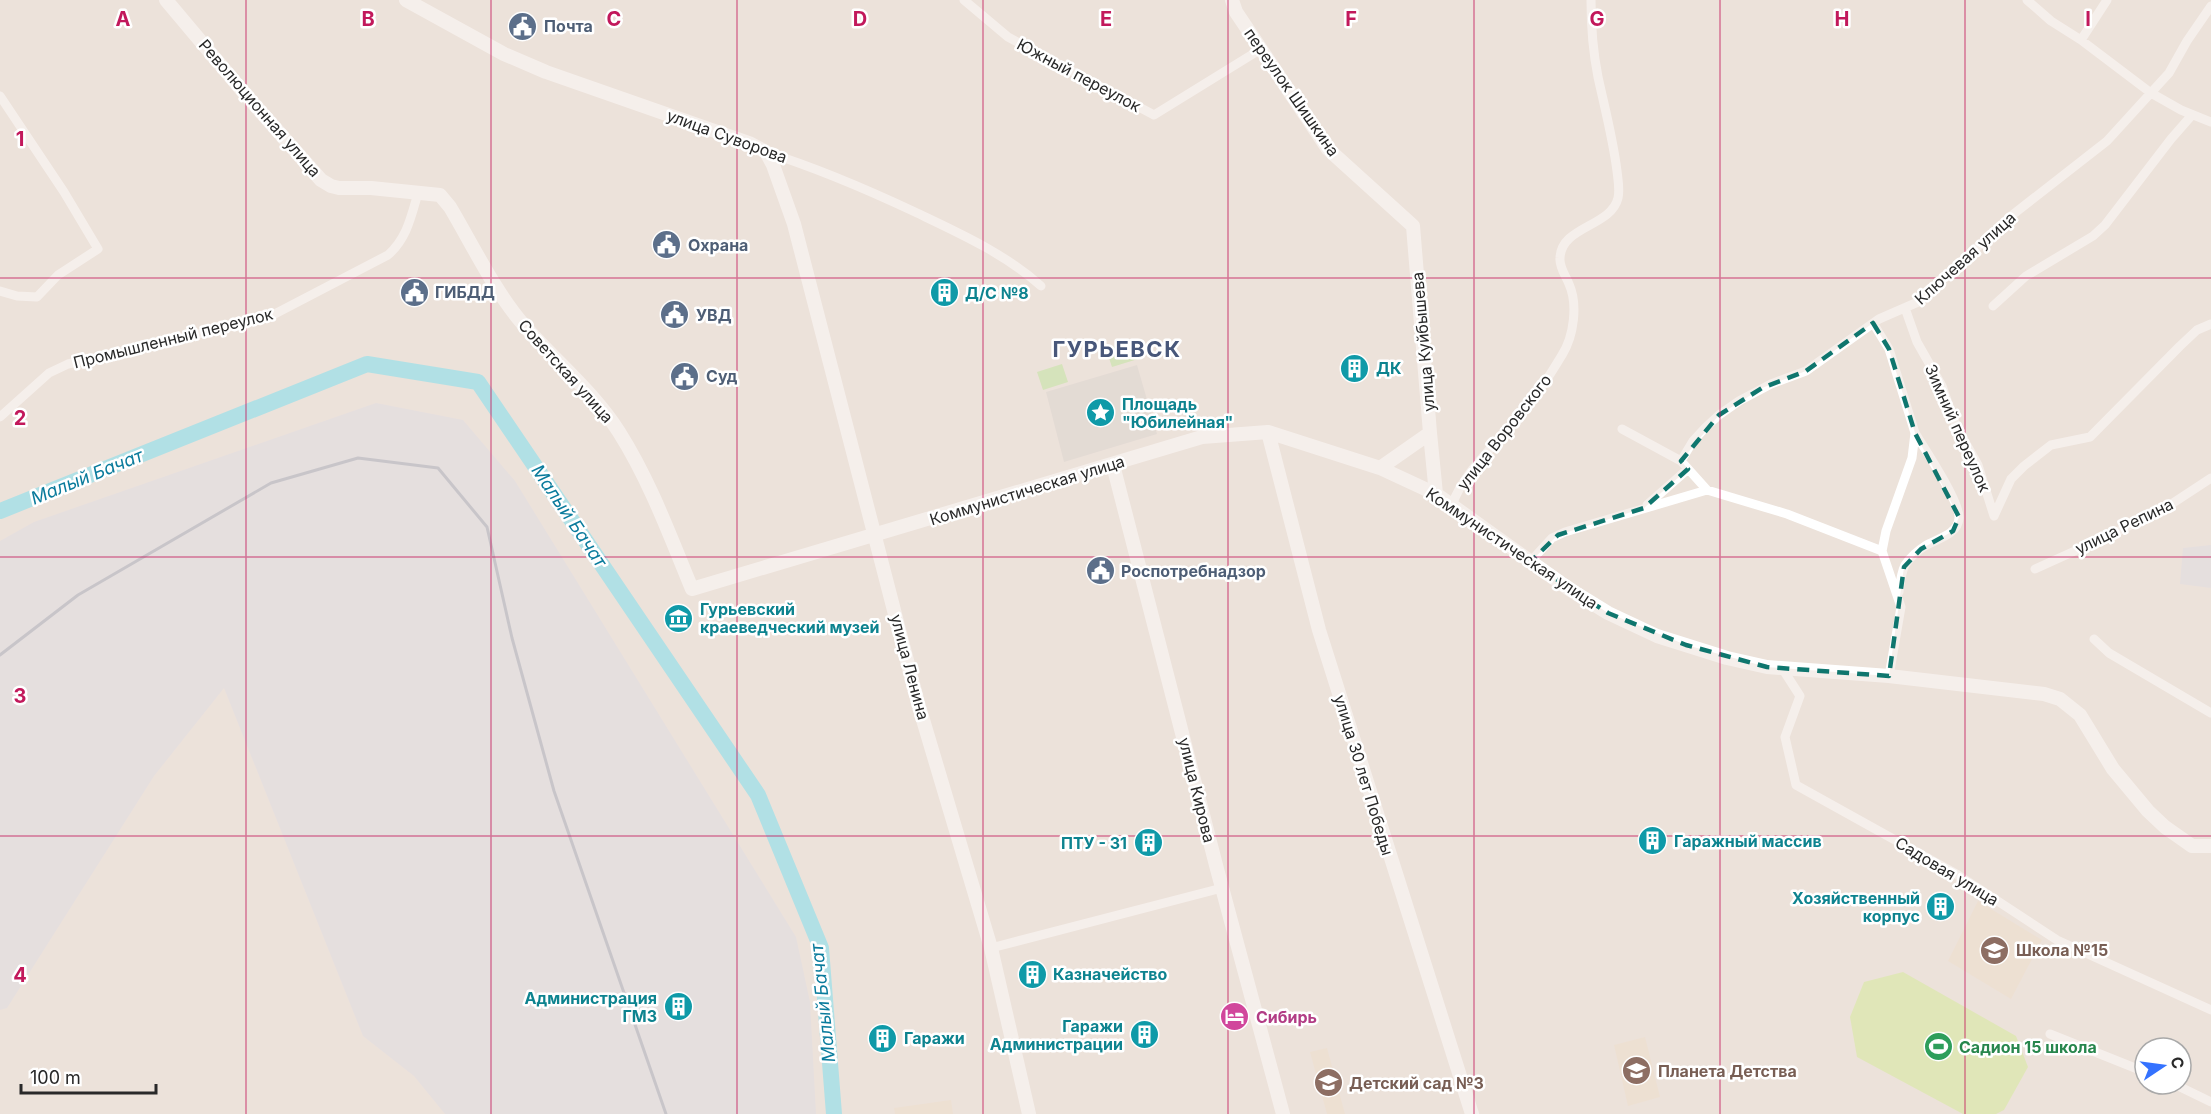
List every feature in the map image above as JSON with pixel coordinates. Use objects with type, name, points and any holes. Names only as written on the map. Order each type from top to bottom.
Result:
[{"type":"street","name":"Революционная улица","points":[[166,0],[321,180],[339,188],[371,188],[440,195]]},
{"type":"street","name":"улица Суворова","points":[[406,0],[504,54],[546,72],[726,135],[860,187],[948,227],[1023,270],[1041,286]]},
{"type":"street","name":"Южный переулок","points":[[963,0],[1008,36],[1154,115],[1261,49]]},
{"type":"street","name":"переулок Шишкина","points":[[1232,0],[1236,12],[1328,149],[1413,226]]},
{"type":"street","name":"улица Воровского","points":[[1452,505],[1457,492],[1482,458],[1522,414],[1564,352],[1573,322],[1574,304],[1570,286],[1562,270],[1560,259],[1562,249],[1568,240],[1610,212],[1618,197],[1611,128],[1598,76],[1593,43],[1591,0]]},
{"type":"street","points":[[2027,0],[2050,21],[2081,40],[2151,93],[2192,115],[2211,122]]},
{"type":"street","points":[[2081,40],[2108,0]]},
{"type":"street","name":"Ключевая улица","points":[[1680,461],[1693,441],[1719,416],[1762,388],[1806,371],[1874,323],[1918,302],[2011,216],[2107,141],[2169,73],[2211,6]]},
{"type":"street","points":[[0,96],[64,192],[98,249],[58,275],[37,297],[16,296],[0,291]]},
{"type":"street","points":[[1993,306],[2026,276],[2093,236],[2105,225],[2192,115]]},
{"type":"street","name":"улица Ленина","points":[[766,152],[779,177],[794,224],[918,703],[991,948],[1029,1114]]},
{"type":"street","name":"Промышленный переулок","points":[[0,417],[49,373],[68,364],[267,318],[388,255],[398,246],[407,231],[418,193]]},
{"type":"street","name":"Советская улица","points":[[440,195],[450,207],[500,291],[522,322],[602,408],[619,432],[659,506],[692,589]]},
{"type":"street","name":"улица Куйбышева","points":[[1380,468],[1430,433],[1413,226]]},
{"type":"street","name":"Зимний переулок","points":[[1905,308],[1917,342],[1942,386],[1956,426],[1978,465],[1994,516],[2011,479],[2024,466],[2051,445],[2090,437],[2197,330],[2211,324]]},
{"type":"street","points":[[1874,323],[1889,349],[1915,433],[1953,499],[1959,520],[1953,531],[1926,545],[1908,561],[1902,574],[1898,595]]},
{"type":"street","points":[[1622,429],[1680,461],[1707,490],[1787,514],[1882,551]]},
{"type":"street","name":"Коммунистическая улица","points":[[692,589],[1202,437],[1268,432],[1380,468],[1436,494],[1569,589],[1608,613],[1657,636],[1727,658],[1782,668],[1889,676],[2044,694],[2060,699],[2080,715],[2104,758],[2148,811],[2165,827],[2192,846],[2211,846]]},
{"type":"street","name":"улица 30 лет Победы","points":[[1268,432],[1319,630],[1472,1114]]},
{"type":"street","points":[[1430,433],[1436,494]]},
{"type":"street","points":[[1889,676],[1901,614],[1898,595],[1882,551],[1912,458],[1915,433]]},
{"type":"street","name":"улица Кирова","points":[[1113,465],[1283,1114]]},
{"type":"street","points":[[1644,508],[1688,469]]},
{"type":"street","name":"улица Репина","points":[[2035,569],[2121,530],[2173,503],[2211,478]]},
{"type":"street","points":[[1530,562],[1552,538],[1558,535],[1707,490]]},
{"type":"street","points":[[2094,639],[2109,652],[2211,713]]},
{"type":"street","name":"Садовая улица","points":[[1782,668],[1800,696],[1785,737],[1796,785],[1958,875],[2057,940],[2211,1010]]},
{"type":"street","points":[[991,948],[1222,888]]},
{"type":"street","points":[[2050,1034],[2133,1067]]},
{"type":"street","points":[[2193,1093],[2211,1102]]},
{"type":"highlighted area","points":[[1873,323],[1889,349],[1915,433],[1959,517],[1953,531],[1921,549],[1904,567],[1889,676],[1767,667],[1686,645],[1608,613],[1530,562],[1558,535],[1644,508],[1688,469],[1681,461],[1719,415],[1762,388],[1806,371]]},
{"type":"shaded area","name":"Площадь \"Юбилейная\"","points":[[1137,365],[1157,434],[1064,462],[1046,392]]},
{"type":"shaded area","points":[[376,403],[463,420],[515,481],[796,937],[810,1002],[816,1114],[445,1114],[414,1076],[363,1036],[224,688],[154,776],[7,1008],[0,1010],[0,541],[34,522]]},
{"type":"shaded area","points":[[2211,545],[2211,588],[2180,584],[2183,548]]},
{"type":"shaded area","name":"Школа №15","points":[[1978,901],[2042,940],[2011,999],[1948,961]]},
{"type":"shaded area","name":"Планета Детства","points":[[1645,1037],[1660,1097],[1628,1106],[1614,1045]]},
{"type":"shaded area","name":"Детский сад №3","points":[[1327,1048],[1345,1114],[1327,1114],[1310,1052]]},
{"type":"shaded area","points":[[951,1100],[953,1114],[895,1114],[894,1108]]},
{"type":"green space","points":[[1132,341],[1138,359],[1112,367],[1106,349]]},
{"type":"green space","points":[[1062,364],[1068,382],[1043,390],[1037,372]]},
{"type":"green space","name":"Садион 15 школа","points":[[1903,972],[2016,1036],[2028,1067],[2004,1110],[1996,1114],[1963,1114],[1857,1057],[1850,1017],[1864,982]]},
{"type":"waterway","name":"Малый Бачат","points":[[0,511],[367,364],[478,382],[758,795],[821,948],[834,1114]]},
{"type":"railway","points":[[0,655],[78,595],[271,483],[358,458],[438,468],[487,527],[512,638],[554,791],[666,1114]]},
{"type":"place","name":"Почта","points":[[523,26]]},
{"type":"place","name":"Охрана","points":[[667,245]]},
{"type":"place","name":"ГИБДД","points":[[414,292]]},
{"type":"place","name":"Д/С №8","points":[[944,293]]},
{"type":"place","name":"УВД","points":[[675,315]]},
{"type":"place","name":"ДК","points":[[1355,368]]},
{"type":"place","name":"Суд","points":[[685,376]]},
{"type":"place","name":"Площадь \"Юбилейная\"","points":[[1101,413]]},
{"type":"place","name":"Роспотребнадзор","points":[[1100,571]]},
{"type":"place","name":"Гурьевский краеведческий музей","points":[[679,618]]},
{"type":"place","name":"Гаражный массив","points":[[1653,841]]},
{"type":"place","name":"ПТУ - 31","points":[[1148,843]]},
{"type":"place","name":"Хозяйственный корпус","points":[[1941,907]]},
{"type":"place","name":"Школа №15","points":[[1995,950]]},
{"type":"place","name":"Казначейство","points":[[1032,974]]},
{"type":"place","name":"Администрация ГМЗ","points":[[678,1007]]},
{"type":"place","name":"Сибирь","points":[[1235,1017]]},
{"type":"place","name":"Гаражи Администрации","points":[[1144,1035]]},
{"type":"place","name":"Гаражи","points":[[883,1038]]},
{"type":"place","name":"Садион 15 школа","points":[[1938,1047]]},
{"type":"place","name":"Планета Детства","points":[[1637,1071]]},
{"type":"place","name":"Детский сад №3","points":[[1328,1083]]},
{"type":"district","name":"ГУРЬЕВСК","points":[[1117,349]]}]
